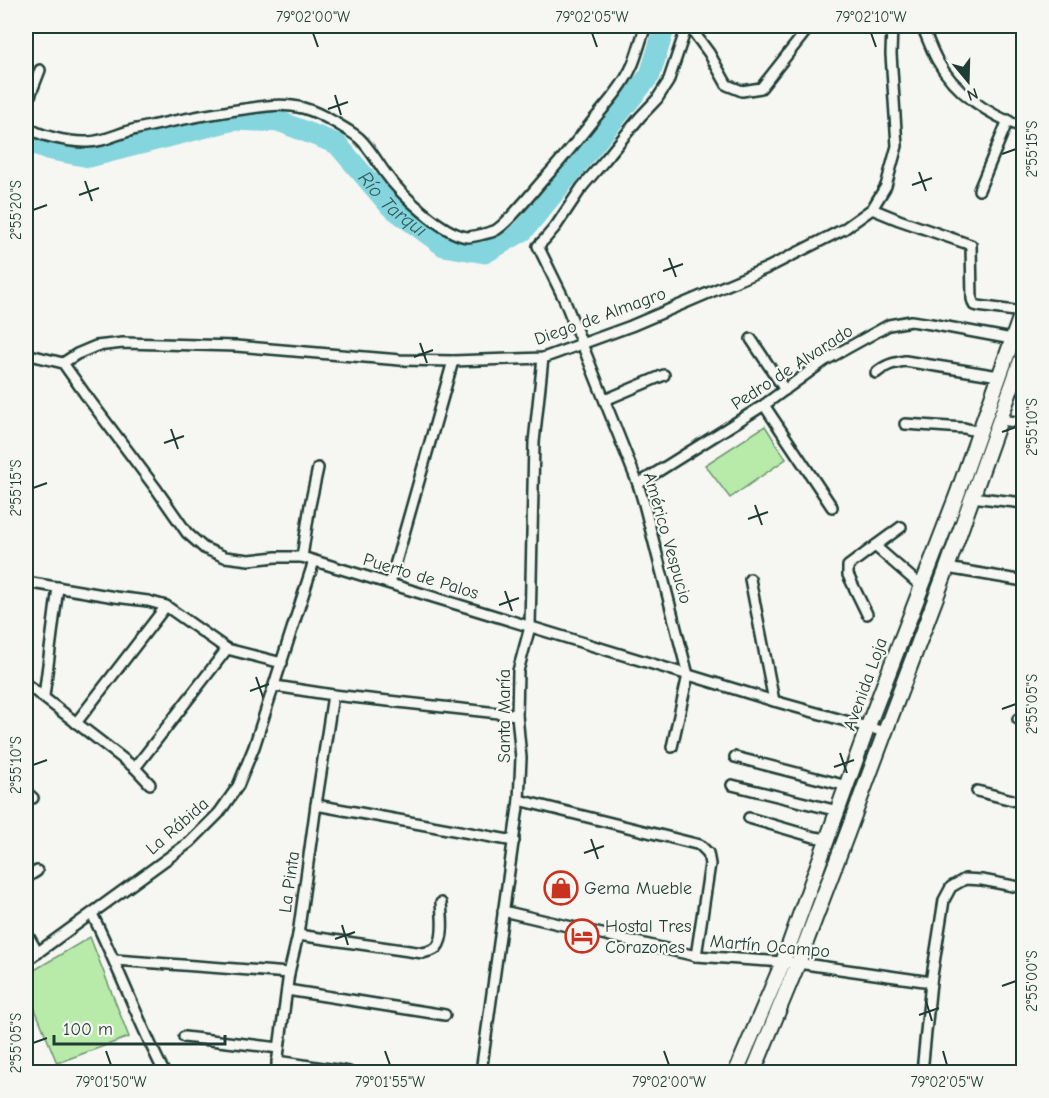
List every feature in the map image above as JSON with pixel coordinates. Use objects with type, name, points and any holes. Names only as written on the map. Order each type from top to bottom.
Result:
[{"type":"main road","name":"Avenida Loja","points":[[736,1072],[783,962],[868,726],[957,495],[1023,310]]},
{"type":"main road","name":"Avenida Loja","points":[[753,1072],[848,834],[947,568],[1023,352]]},
{"type":"street","points":[[26,124],[28,128],[42,135],[86,143],[134,129],[210,115],[275,106],[300,107],[317,112],[360,139],[400,192],[423,213],[448,229],[468,237],[495,231],[509,219],[555,168],[620,88],[633,65],[646,26]]},
{"type":"street","points":[[688,26],[710,53],[727,85],[742,91],[761,88],[810,26]]},
{"type":"street","name":"Américo Vespucio","points":[[672,747],[688,675],[644,504],[564,299],[538,246],[556,226],[582,187],[662,91],[668,82],[688,26]]},
{"type":"street","name":"Diego de Almagro","points":[[63,363],[96,345],[123,343],[236,346],[400,360],[543,358],[631,326],[766,268],[844,229],[872,209],[886,186],[897,146],[891,54],[892,26]]},
{"type":"street","points":[[922,26],[937,60],[951,81],[980,106],[1023,128]]},
{"type":"street","points":[[26,106],[40,70]]},
{"type":"street","points":[[978,190],[1008,120]]},
{"type":"street","points":[[872,209],[971,245],[974,305],[1023,310]]},
{"type":"street","name":"Pedro de Alvarado","points":[[638,484],[764,405],[824,361],[889,325],[911,321],[1012,339]]},
{"type":"street","points":[[751,339],[784,390]]},
{"type":"street","points":[[26,354],[63,363]]},
{"type":"street","name":"Santa María","points":[[481,1072],[519,800],[521,758],[517,715],[518,671],[530,627],[534,442],[543,358]]},
{"type":"street","points":[[390,583],[453,361]]},
{"type":"street","points":[[876,373],[884,366],[905,361],[999,376]]},
{"type":"street","name":"Puerto de Palos","points":[[63,363],[187,533],[204,548],[225,557],[249,560],[302,557],[774,701],[885,732]]},
{"type":"street","points":[[604,400],[664,375]]},
{"type":"street","points":[[764,405],[832,507]]},
{"type":"street","points":[[1000,420],[1023,423]]},
{"type":"street","points":[[905,424],[964,428],[979,432]]},
{"type":"street","points":[[302,557],[309,505],[318,468]]},
{"type":"street","points":[[971,497],[1023,502]]},
{"type":"street","points":[[867,614],[848,575],[848,566],[901,527]]},
{"type":"street","points":[[875,546],[921,586]]},
{"type":"street","name":"La Rábida","points":[[26,961],[190,842],[219,813],[238,786],[254,747],[314,561]]},
{"type":"street","points":[[947,568],[1023,581]]},
{"type":"street","points":[[750,579],[774,701]]},
{"type":"street","points":[[26,582],[148,601],[166,606],[227,649],[282,663]]},
{"type":"street","points":[[44,696],[58,587]]},
{"type":"street","points":[[76,723],[166,606]]},
{"type":"street","points":[[135,768],[227,649]]},
{"type":"street","points":[[26,684],[135,768],[150,784]]},
{"type":"street","points":[[275,686],[333,695],[517,715]]},
{"type":"street","name":"La Pinta","points":[[276,1072],[333,695]]},
{"type":"street","points":[[735,757],[847,786]]},
{"type":"street","points":[[732,785],[838,812]]},
{"type":"street","points":[[977,791],[1023,803]]},
{"type":"street","points":[[519,800],[699,845],[708,853],[710,864],[696,956]]},
{"type":"street","points":[[316,805],[514,841]]},
{"type":"street","points":[[749,818],[813,837],[828,839]]},
{"type":"street","points":[[26,878],[37,871]]},
{"type":"street","points":[[922,1072],[931,982],[944,900],[951,887],[964,879],[1023,888]]},
{"type":"street","points":[[298,935],[423,952],[434,950],[442,937],[441,903]]},
{"type":"street","name":"Martín Ocampo","points":[[503,911],[696,956],[798,963],[931,982]]},
{"type":"street","points":[[92,914],[115,960],[164,1072]]},
{"type":"street","points":[[26,932],[38,953]]},
{"type":"street","points":[[115,960],[290,973]]},
{"type":"street","points":[[287,990],[445,1015]]},
{"type":"street","points":[[184,1037],[279,1048]]},
{"type":"street","points":[[277,1061],[349,1072]]},
{"type":"green space","points":[[765,426],[786,459],[730,498],[705,465]]},
{"type":"green space","points":[[90,937],[129,1037],[57,1063],[26,987],[26,975]]},
{"type":"waterway","name":"Río Tarqui","points":[[26,139],[46,149],[89,157],[234,120],[281,122],[337,144],[390,206],[444,246],[485,253],[523,231],[650,75],[665,26]]},
{"type":"place","name":"Gema Mueble","points":[[561,888]]},
{"type":"place","name":"Hostal Tres Corazones","points":[[582,936]]}]
